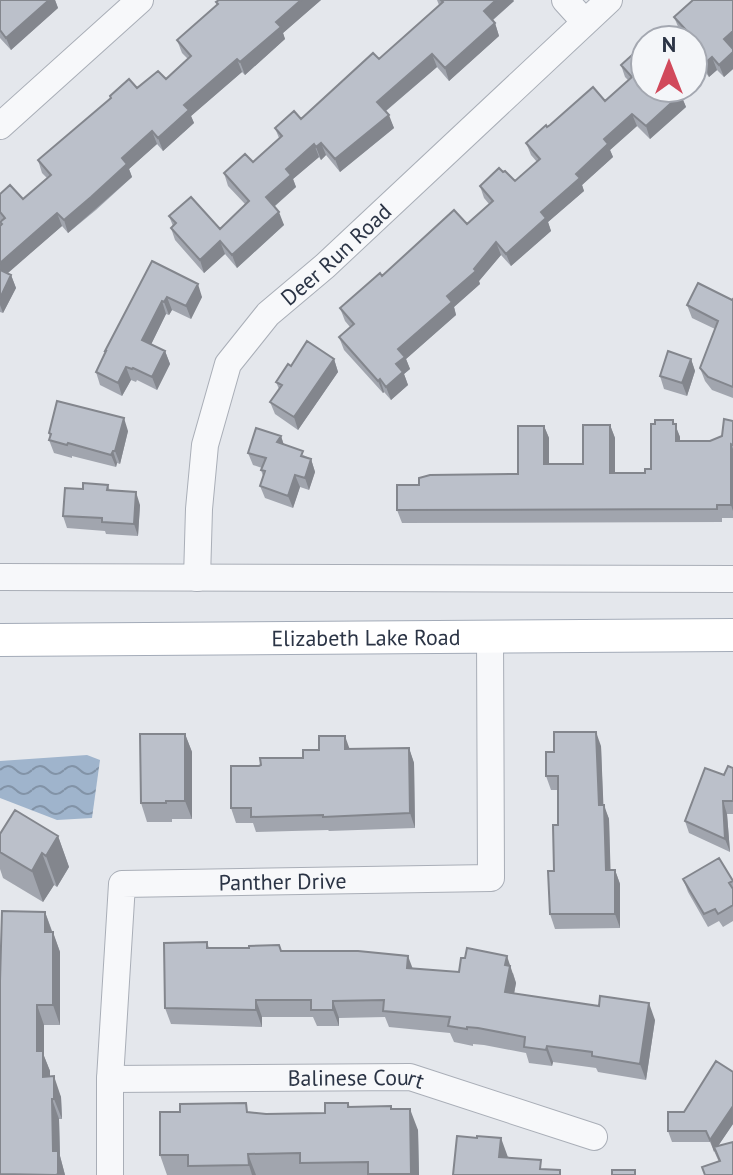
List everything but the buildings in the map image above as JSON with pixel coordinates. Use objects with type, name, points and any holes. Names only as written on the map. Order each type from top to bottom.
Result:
[{"type":"main road","name":"Elizabeth Lake Road","points":[[0,640],[733,635]]},
{"type":"street","points":[[0,126],[140,0]]},
{"type":"street","points":[[565,0],[584,21]]},
{"type":"street","name":"Deer Run Road","points":[[197,578],[205,445],[228,364],[268,314],[325,266],[609,0]]},
{"type":"street","points":[[0,577],[733,579]]},
{"type":"street","name":"Panther Drive","points":[[110,1175],[110,1079],[122,884],[491,878],[490,636]]},
{"type":"street","name":"Balinese Court","points":[[110,1079],[410,1077],[594,1137]]},
{"type":"water","points":[[87,755],[100,760],[92,818],[57,820],[0,798],[0,761]]}]
